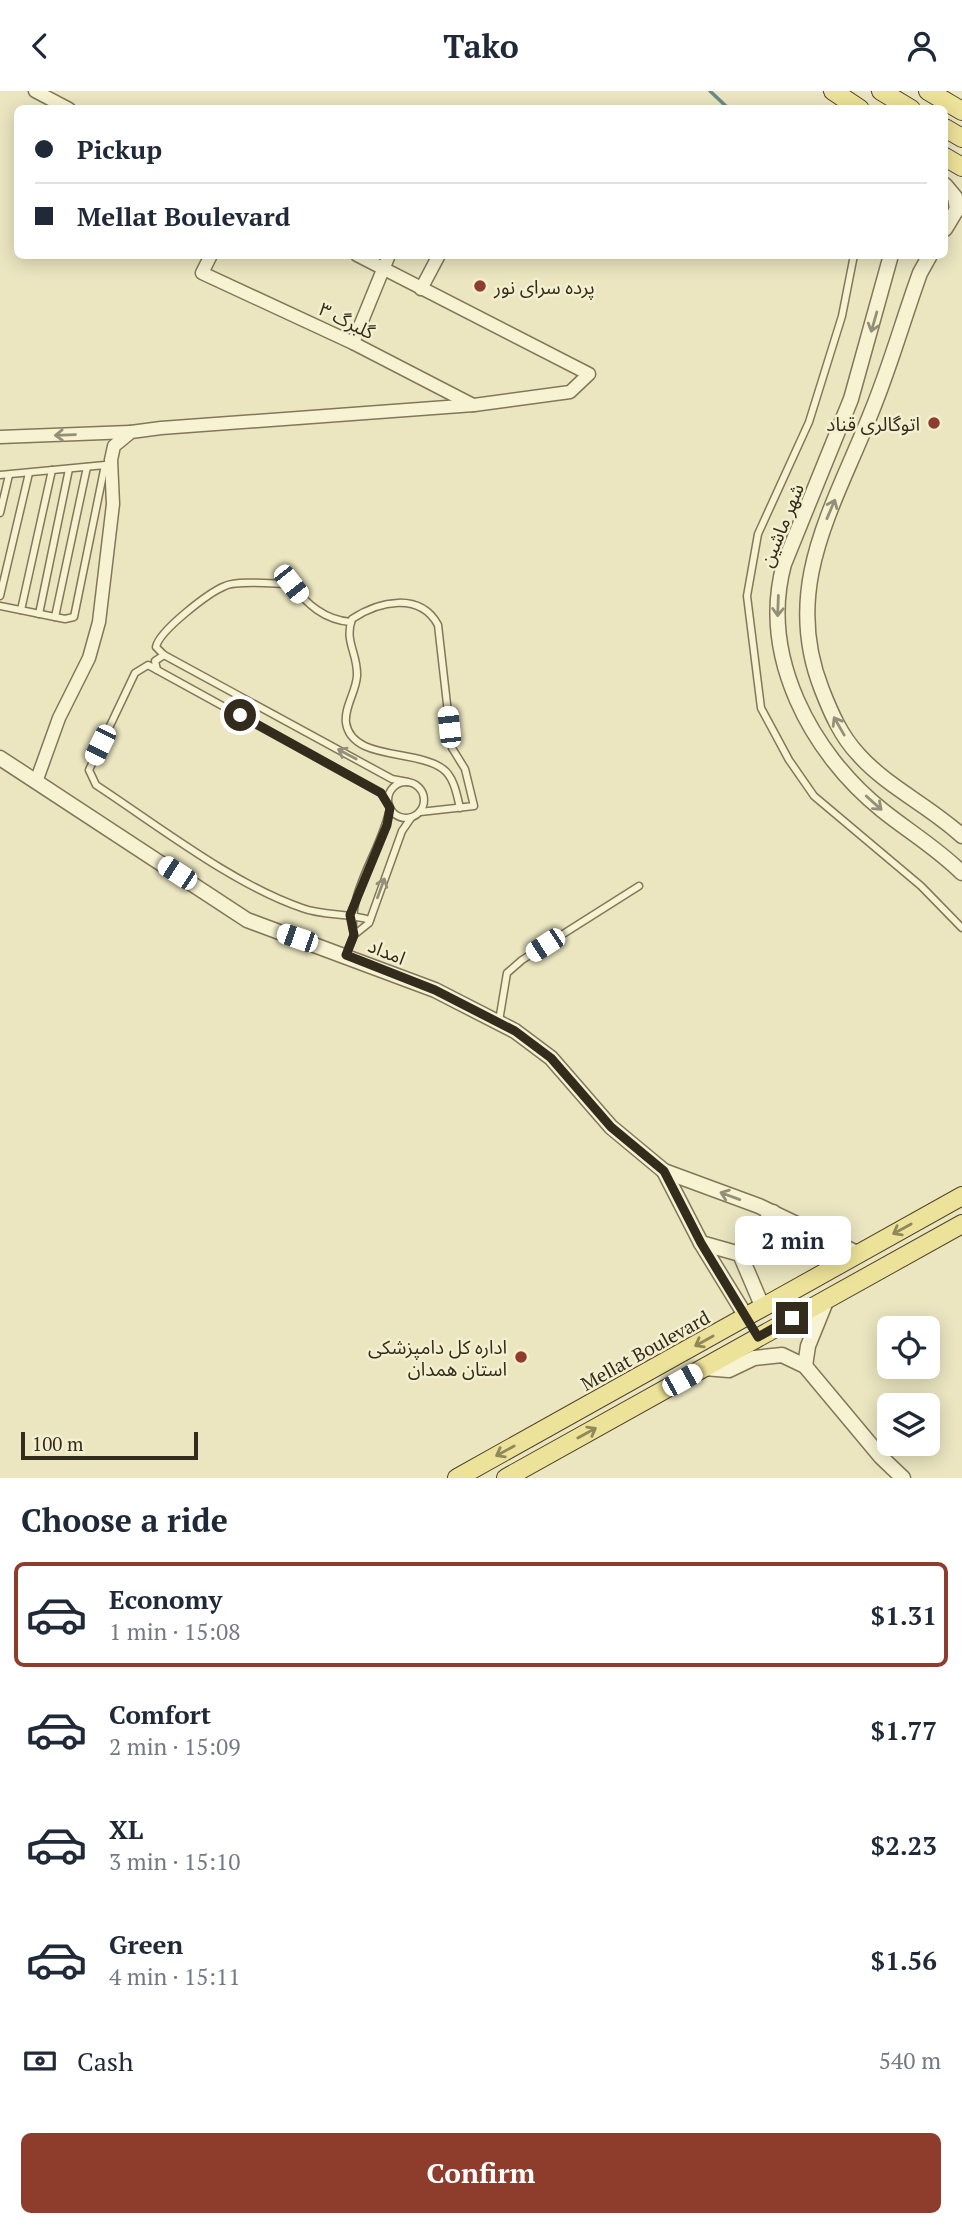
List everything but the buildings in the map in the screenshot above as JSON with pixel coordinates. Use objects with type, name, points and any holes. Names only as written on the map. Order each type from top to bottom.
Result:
[{"type":"main road","points":[[833,91],[854,105]]},
{"type":"main road","points":[[881,91],[904,105]]},
{"type":"main road","points":[[928,91],[962,111]]},
{"type":"main road","name":"Mellat Boulevard","points":[[457,1478],[962,1196]]},
{"type":"main road","points":[[506,1478],[962,1224]]},
{"type":"main road","points":[[763,1308],[775,1328]]},
{"type":"main road","points":[[747,1318],[758,1337]]},
{"type":"street","points":[[35,91],[61,105]]},
{"type":"street","points":[[948,189],[960,209],[948,225]]},
{"type":"street","name":"گلبرگ ۳","points":[[209,259],[202,273],[353,343],[474,405]]},
{"type":"street","points":[[0,437],[131,432],[474,405],[570,392],[589,374],[363,259]]},
{"type":"street","points":[[353,343],[387,259]]},
{"type":"street","points":[[421,289],[437,259]]},
{"type":"street","name":"شهر ماشین","points":[[890,259],[851,399],[784,563],[779,580],[777,625],[789,680],[815,734],[833,762],[881,809],[943,853],[962,873]]},
{"type":"street","name":"شهر ماشین","points":[[928,259],[913,293],[872,412],[821,531],[808,579],[807,635],[813,668],[827,702],[840,730],[858,755],[962,836]]},
{"type":"street","points":[[36,782],[59,718],[92,646],[107,570],[113,504],[111,460],[114,446],[131,432]]},
{"type":"street","name":"امداد","points":[[0,758],[247,920],[435,990],[499,1023],[551,1058],[611,1127],[664,1171]]},
{"type":"street","points":[[664,1171],[773,1212],[859,1254]]},
{"type":"street","points":[[664,1171],[701,1243],[747,1318]]},
{"type":"street","points":[[740,1254],[773,1212]]},
{"type":"street","points":[[701,1243],[740,1254]]},
{"type":"street","points":[[740,1254],[763,1308]]},
{"type":"street","points":[[805,1367],[808,1346],[827,1299]]},
{"type":"street","points":[[704,1368],[734,1369],[762,1356],[782,1355],[805,1367],[881,1457],[903,1478]]},
{"type":"lane","points":[[852,259],[842,316],[809,422],[758,534],[747,596],[761,708],[789,760],[814,796],[921,886],[962,928]]},
{"type":"lane","points":[[0,475],[105,465],[74,618],[0,606]]},
{"type":"lane","points":[[55,617],[88,467]]},
{"type":"lane","points":[[39,614],[69,469]]},
{"type":"lane","points":[[21,610],[52,470]]},
{"type":"lane","points":[[0,596],[29,473]]},
{"type":"lane","points":[[0,513],[9,475]]},
{"type":"lane","points":[[351,622],[338,621],[308,605],[291,584],[226,585],[158,638],[156,647],[164,655],[392,779],[418,787],[424,796],[420,812]]},
{"type":"lane","points":[[346,955],[354,935],[370,920],[402,831],[411,818],[420,812],[460,808],[474,806],[465,769],[452,748],[443,648],[438,625],[431,612],[408,603],[369,609],[351,622],[347,633],[357,670],[356,684],[345,719],[348,731],[356,741],[373,749],[410,755],[445,770],[455,788],[460,808]]},
{"type":"lane","points":[[157,670],[155,661],[164,655]]},
{"type":"lane","points":[[370,920],[351,914],[305,909],[262,892],[96,785],[89,770],[135,673],[148,666],[381,793],[399,817],[411,818]]},
{"type":"lane","points":[[354,935],[351,914],[387,825],[392,789],[408,782]]},
{"type":"lane","points":[[499,1023],[501,995],[507,973],[522,960],[639,886]]},
{"type":"waterway","points":[[710,91],[725,105]]},
{"type":"place","name":"پرده سرای نور","points":[[480,286]]},
{"type":"place","name":"اتوگالری قناد","points":[[934,423]]},
{"type":"place","name":"اداره کل دامپزشکی استان همدان","points":[[521,1357]]},
{"type":"route","points":[[240,715],[381,793],[389,805],[387,825],[350,915],[354,935],[346,955],[435,990],[515,1031],[551,1058],[611,1127],[664,1171],[701,1243],[758,1337],[792,1318]]}]
